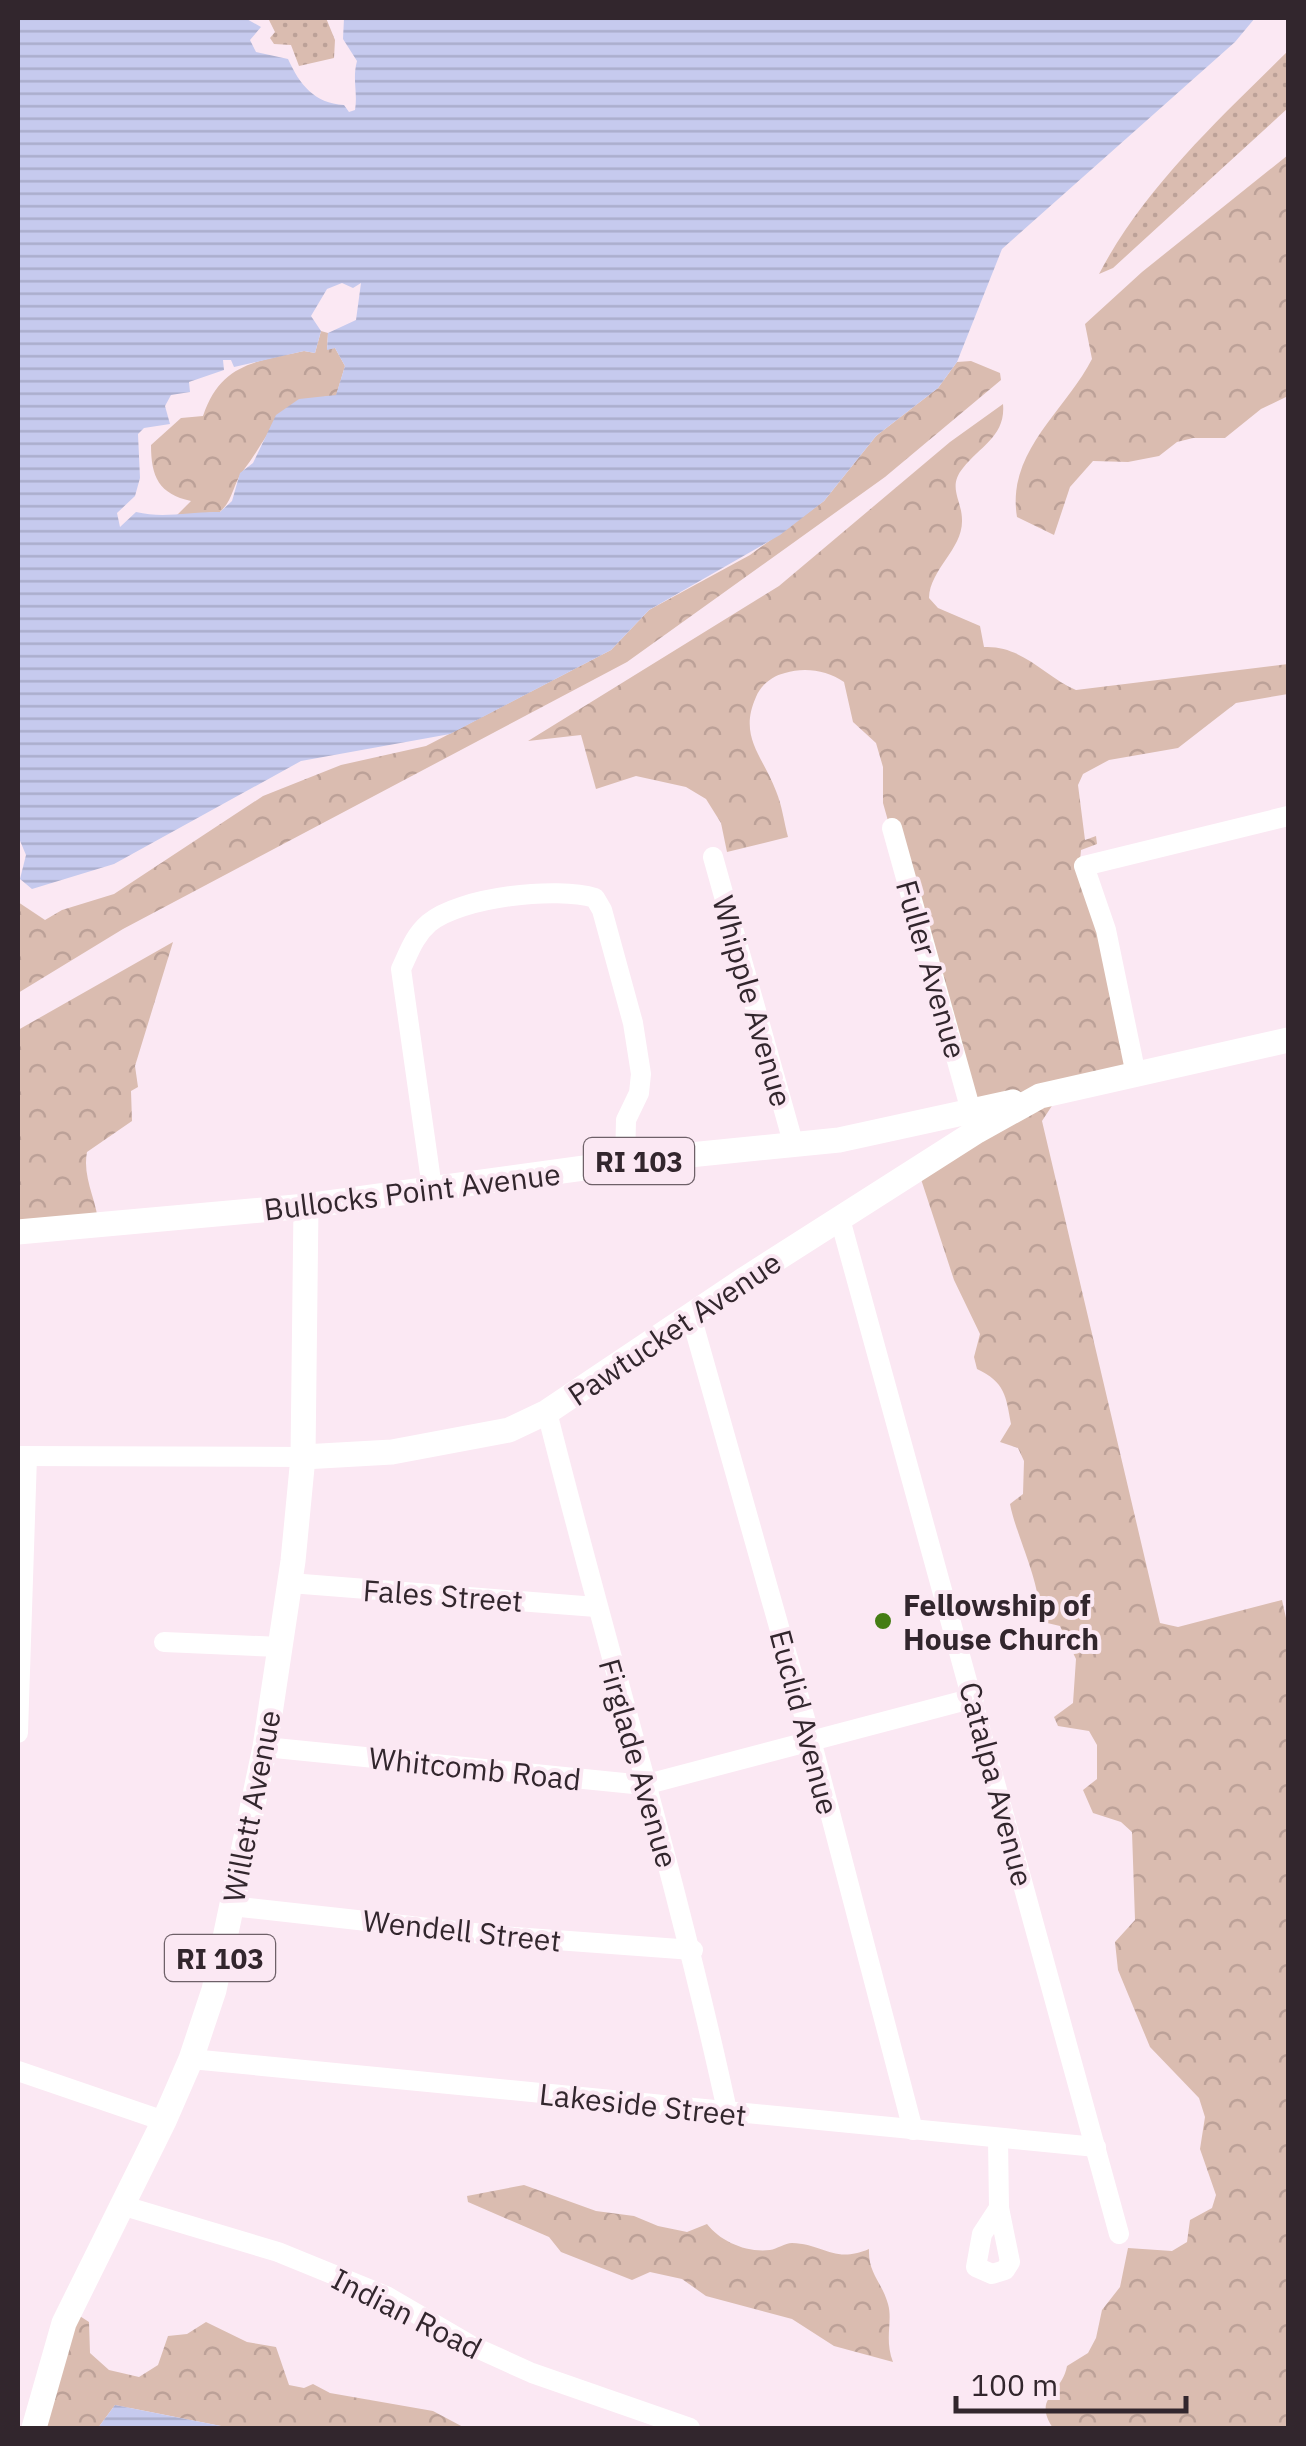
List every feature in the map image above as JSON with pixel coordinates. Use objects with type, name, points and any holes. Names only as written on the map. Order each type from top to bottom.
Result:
[{"type":"main road","name":"RI 103","points":[[1136,1075],[1288,1040]]},
{"type":"main road","name":"Bullocks Point Avenue","points":[[18,1232],[306,1206],[974,1121],[1040,1096],[1136,1075]]},
{"type":"main road","name":"Pawtucket Avenue","points":[[302,1457],[360,1455],[491,1436],[548,1412],[911,1174],[974,1121]]},
{"type":"main road","points":[[896,1131],[911,1174]]},
{"type":"main road","name":"Willett Avenue","points":[[34,2428],[64,2323],[192,2059],[214,1990],[264,1747],[290,1583],[302,1457],[306,1206]]},
{"type":"street","points":[[1136,1075],[1106,930],[1084,866],[1288,816]]},
{"type":"street","name":"Fuller Avenue","points":[[892,828],[974,1121]]},
{"type":"street","name":"Whipple Avenue","points":[[713,857],[794,1146]]},
{"type":"street","points":[[432,1188],[401,970],[414,941],[440,915],[454,906],[510,898],[579,893],[595,898],[602,910],[633,1023],[641,1074],[639,1093],[626,1120],[624,1164]]},
{"type":"street","name":"Catalpa Avenue","points":[[840,1220],[1119,2234]]},
{"type":"street","name":"Euclid Avenue","points":[[691,1316],[811,1740],[913,2130]]},
{"type":"street","name":"Firglade Avenue","points":[[548,1412],[596,1607],[693,1950],[728,2114]]},
{"type":"street","points":[[18,1733],[22,1456]]},
{"type":"street","name":"Pawtucket Avenue","points":[[22,1456],[302,1457]]},
{"type":"street","name":"Fales Street","points":[[290,1583],[596,1607]]},
{"type":"street","points":[[164,1642],[280,1647]]},
{"type":"street","name":"Whitcomb Road","points":[[264,1747],[644,1785],[974,1698]]},
{"type":"street","name":"Wendell Street","points":[[232,1906],[501,1936],[693,1950]]},
{"type":"street","name":"Lakeside Street","points":[[192,2059],[1096,2147]]},
{"type":"street","points":[[18,2071],[164,2121]]},
{"type":"street","points":[[998,2138],[998,2208]]},
{"type":"street","name":"Indian Road","points":[[122,2205],[278,2252],[386,2296],[470,2345],[532,2373],[690,2428]]},
{"type":"green space","points":[[268,18],[326,18],[335,40],[334,58],[299,66],[291,45],[274,44],[270,38],[275,32]]},
{"type":"green space","points":[[1288,51],[1288,108],[1113,268],[1099,274],[1160,184]]},
{"type":"green space","points":[[1288,155],[1288,396],[1261,409],[1225,438],[1193,438],[1177,442],[1159,456],[1128,462],[1093,461],[1070,487],[1054,535],[1017,517],[1020,472],[1029,452],[1092,359],[1085,324],[1142,272]]},
{"type":"green space","points":[[321,331],[328,333],[327,349],[335,348],[345,366],[336,396],[301,403],[279,420],[220,512],[177,515],[191,501],[171,494],[159,482],[151,445],[181,418],[203,416],[219,385],[242,368],[304,351],[315,353]]},
{"type":"green space","points":[[971,361],[1000,373],[1001,380],[885,477],[627,662],[123,929],[18,993],[18,902],[45,920],[62,910],[114,894],[263,796],[341,765],[426,746],[611,650],[649,610],[750,555],[824,501],[876,436],[938,388],[957,362]]},
{"type":"green space","points":[[1003,404],[996,433],[956,481],[961,530],[931,588],[929,598],[938,608],[980,626],[984,647],[1021,656],[1076,690],[1288,664],[1288,694],[1236,703],[1178,748],[1109,760],[1083,774],[1078,785],[1085,840],[1096,836],[1097,844],[1081,850],[1080,861],[1138,1074],[1059,1095],[1042,1121],[1160,1623],[1178,1627],[1282,1600],[1288,1627],[1288,2428],[1053,2428],[1047,2418],[1047,2402],[1067,2366],[1088,2353],[1096,2338],[1102,2310],[1120,2287],[1128,2248],[1172,2251],[1187,2242],[1190,2220],[1212,2208],[1216,2195],[1200,2149],[1205,2117],[1199,2098],[1150,2047],[1118,1970],[1115,1942],[1135,1920],[1132,1832],[1121,1822],[1093,1813],[1083,1790],[1097,1779],[1097,1745],[1089,1731],[1058,1726],[1054,1717],[1073,1703],[1076,1659],[1060,1626],[1043,1622],[1038,1615],[1037,1590],[1010,1504],[1023,1494],[1024,1461],[1018,1448],[1000,1442],[1011,1424],[1005,1398],[999,1385],[977,1369],[974,1357],[980,1334],[954,1280],[919,1173],[980,1112],[930,970],[883,803],[883,767],[876,743],[853,722],[844,682],[808,670],[771,679],[756,697],[751,711],[751,735],[778,796],[788,837],[727,852],[721,823],[706,799],[686,787],[636,776],[596,789],[581,735],[528,741],[779,586],[950,442]]},
{"type":"green space","points":[[173,942],[135,1066],[138,1087],[131,1091],[132,1121],[87,1152],[86,1171],[99,1227],[18,1232],[18,1030]]},
{"type":"green space","points":[[524,2185],[596,2211],[634,2216],[658,2226],[687,2232],[707,2224],[726,2240],[752,2250],[770,2250],[792,2243],[847,2255],[869,2249],[871,2265],[888,2304],[893,2362],[834,2346],[792,2319],[706,2296],[682,2279],[650,2272],[632,2280],[561,2252],[549,2237],[468,2202],[467,2196]]},
{"type":"green space","points":[[72,2311],[89,2322],[90,2353],[109,2370],[139,2377],[158,2365],[168,2336],[187,2334],[206,2322],[247,2342],[276,2347],[289,2385],[304,2388],[313,2384],[330,2393],[433,2411],[465,2428],[231,2428],[115,2405],[98,2428],[36,2428]]},
{"type":"water","points":[[18,18],[245,18],[261,27],[250,40],[256,52],[288,59],[309,91],[324,101],[344,105],[349,112],[355,110],[357,61],[343,39],[344,18],[1255,18],[1235,42],[1002,249],[957,362],[938,388],[876,436],[824,501],[780,535],[649,610],[611,650],[450,734],[301,761],[114,864],[32,889],[20,879],[26,855],[18,836]],"holes":[[[342,283],[353,288],[361,283],[356,320],[328,333],[327,350],[335,348],[345,366],[336,395],[299,399],[276,415],[253,463],[240,473],[232,501],[220,512],[136,512],[120,527],[117,513],[135,496],[140,478],[138,434],[144,428],[170,424],[165,406],[171,395],[190,392],[189,382],[224,370],[223,360],[231,360],[234,367],[304,351],[315,353],[321,331],[311,316],[327,289]]]},
{"type":"water","points":[[115,2405],[231,2428],[98,2428]]},
{"type":"place","name":"Fellowship of House Church","points":[[883,1621]]}]
